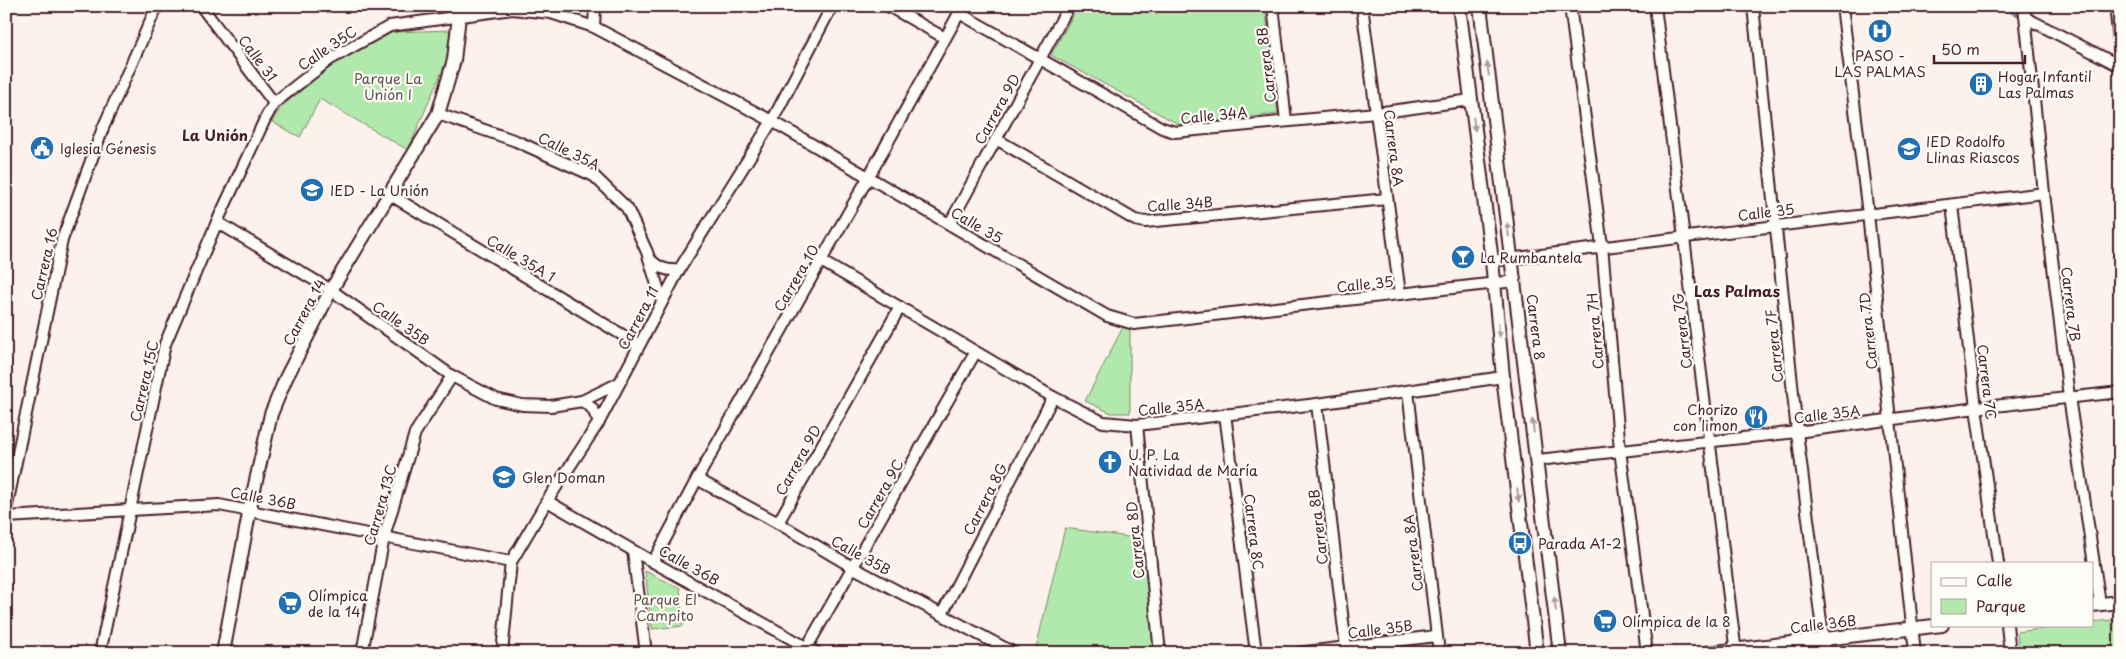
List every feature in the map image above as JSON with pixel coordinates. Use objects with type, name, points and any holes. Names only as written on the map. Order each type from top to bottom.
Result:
[{"type":"street","name":"Carrera 16","points":[[6,510],[62,240],[103,128],[157,6]]},
{"type":"street","name":"Calle 31","points":[[202,6],[274,103]]},
{"type":"street","points":[[594,6],[594,27]]},
{"type":"street","name":"Carrera 11","points":[[502,653],[511,562],[547,501],[599,422],[679,270],[772,121],[832,6]]},
{"type":"street","points":[[888,6],[945,38]]},
{"type":"street","name":"Carrera 9D","points":[[949,225],[1069,6]]},
{"type":"street","name":"Carrera 8B","points":[[1273,6],[1286,121]]},
{"type":"street","name":"Carrera 8A","points":[[1362,6],[1400,294]]},
{"type":"street","points":[[1459,6],[1495,283],[1503,377],[1537,653]]},
{"type":"street","name":"Carrera 8","points":[[1480,6],[1538,460],[1560,653]]},
{"type":"street","name":"Carrera 7H","points":[[1570,6],[1602,246],[1620,450],[1647,653]]},
{"type":"street","name":"Carrera 7G","points":[[1655,6],[1685,236],[1708,442],[1736,651]]},
{"type":"street","name":"Carrera 7F","points":[[1753,6],[1797,432],[1826,653]]},
{"type":"street","name":"Carrera 7D","points":[[1842,6],[1868,214],[1915,653]]},
{"type":"street","name":"Carrera 7B","points":[[2024,6],[2044,194],[2090,562]]},
{"type":"street","points":[[2115,6],[2120,50]]},
{"type":"street","name":"Calle 35","points":[[458,11],[512,9],[551,13],[594,27],[772,121],[1106,316],[1134,324],[1515,281]]},
{"type":"street","name":"Carrera 10","points":[[653,562],[696,479],[868,178],[961,9]]},
{"type":"street","name":"Calle 34A","points":[[961,9],[1040,58],[1162,128],[1175,132],[1376,113],[1471,100]]},
{"type":"street","name":"Calle 35C","points":[[274,103],[329,60],[390,26],[458,11]]},
{"type":"street","name":"Carrera 14","points":[[222,653],[271,414],[286,378],[331,290],[438,114],[454,60],[458,11]]},
{"type":"street","points":[[2026,18],[2120,66]]},
{"type":"street","name":"Carrera 15C","points":[[100,653],[166,344],[217,222],[274,103]]},
{"type":"street","name":"Calle 35A","points":[[438,114],[516,141],[594,176],[627,208],[649,258],[662,301]]},
{"type":"street","name":"Calle 34B","points":[[996,139],[1135,220],[1145,222],[1387,199]]},
{"type":"street","name":"Calle 35A 1","points":[[389,194],[639,346]]},
{"type":"street","name":"Calle 35","points":[[1492,261],[1775,225],[2044,194]]},
{"type":"street","name":"Carrera 7C","points":[[1952,205],[1976,408],[1998,562]]},
{"type":"street","name":"Calle 35B","points":[[217,222],[331,290],[452,376],[496,398],[509,403],[551,406],[582,400],[619,383]]},
{"type":"street","points":[[649,258],[656,266],[662,269],[679,270]]},
{"type":"street","name":"Calle 35A","points":[[821,261],[975,353],[1053,397],[1103,422],[1137,425],[1317,404],[1503,377]]},
{"type":"street","name":"Carrera 9D","points":[[778,523],[900,307]]},
{"type":"street","name":"Carrera 9C","points":[[807,647],[854,568],[975,353]]},
{"type":"street","name":"Carrera 13C","points":[[362,653],[384,537],[415,433],[452,376]]},
{"type":"street","name":"Carrera 8A","points":[[1408,391],[1439,653]]},
{"type":"street","name":"Calle 35A","points":[[1538,460],[1797,432],[1976,408],[2120,392]]},
{"type":"street","name":"Carrera 8G","points":[[942,614],[1053,397]]},
{"type":"street","points":[[582,400],[592,408],[599,422]]},
{"type":"street","name":"Carrera 8B","points":[[1317,404],[1346,647]]},
{"type":"street","name":"Carrera 8C","points":[[1224,414],[1256,653]]},
{"type":"street","name":"Carrera 8D","points":[[1137,425],[1160,653]]},
{"type":"street","name":"Calle 35B","points":[[696,479],[778,523],[854,568],[1014,653]]},
{"type":"street","name":"Calle 36B","points":[[547,501],[817,653]]},
{"type":"street","name":"Calle 36B","points":[[6,517],[219,505],[511,562]]},
{"type":"street","points":[[634,551],[646,653]]},
{"type":"street","name":"Carrera 7B","points":[[2094,590],[2096,605]]},
{"type":"street","points":[[2096,605],[2120,602]]},
{"type":"street","name":"Calle 36B","points":[[1707,653],[1934,626]]},
{"type":"street","points":[[2007,626],[2010,653]]},
{"type":"street","name":"Calle 35B","points":[[1298,653],[1436,636]]},
{"type":"green space","points":[[1078,6],[1265,6],[1278,114],[1180,125],[1051,55]]},
{"type":"green space","name":"Parque La Unión I","points":[[451,30],[446,62],[408,150],[320,99],[300,137],[272,122],[281,107],[334,64],[393,32]]},
{"type":"green space","points":[[1124,325],[1130,327],[1130,413],[1111,413],[1085,401]]},
{"type":"green space","points":[[1065,528],[1143,539],[1155,653],[1045,653],[1036,648]]},
{"type":"green space","name":"Parque El Campito","points":[[645,571],[680,588],[683,626],[652,629]]},
{"type":"green space","points":[[2120,619],[2120,653],[2019,653],[2017,632],[2063,626],[2094,626],[2094,622]]},
{"type":"waterway","points":[[1998,6],[2024,17]]},
{"type":"place","name":"PASO - LAS PALMAS","points":[[1880,31]]},
{"type":"place","name":"Hogar Infantil Las Palmas","points":[[1981,84]]},
{"type":"place","name":"Iglesia Génesis","points":[[42,148]]},
{"type":"place","name":"IED Rodolfo Llinas Riascos","points":[[1909,149]]},
{"type":"place","name":"IED - La Unión","points":[[312,190]]},
{"type":"place","name":"La Rumbantela","points":[[1463,257]]},
{"type":"place","name":"Chorizo con limon","points":[[1756,417]]},
{"type":"place","name":"U. P. La Natividad de María","points":[[1110,462]]},
{"type":"place","name":"Glen Doman","points":[[504,477]]},
{"type":"place","name":"Parada A1-2","points":[[1520,543]]},
{"type":"place","name":"Olímpica de la 14","points":[[290,603]]},
{"type":"place","name":"Olímpica de la 8","points":[[1605,621]]},
{"type":"district","name":"La Unión","points":[[215,134]]},
{"type":"district","name":"Las Palmas","points":[[1737,290]]}]
